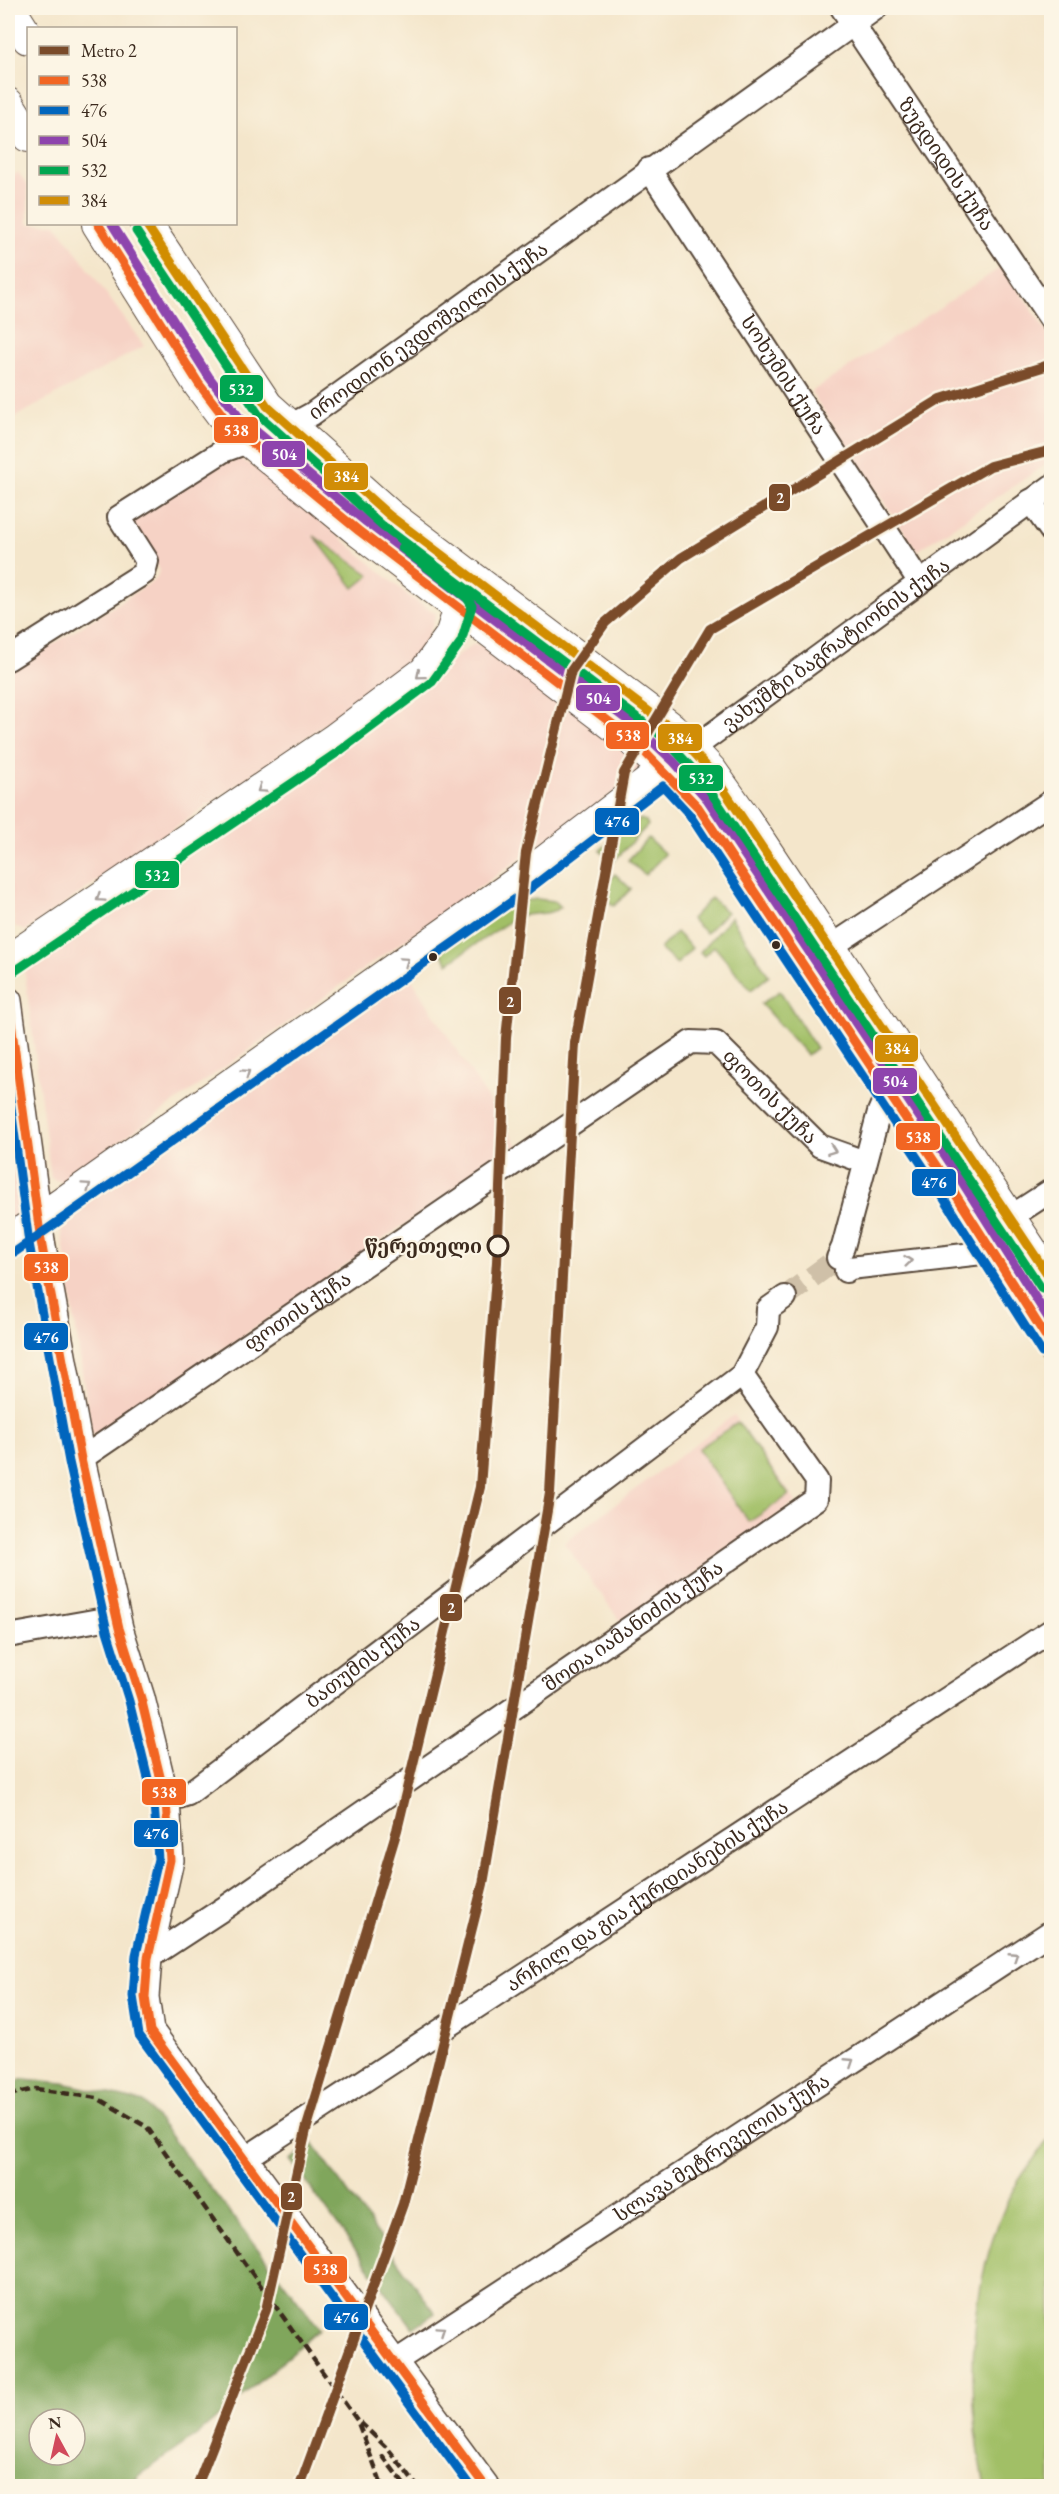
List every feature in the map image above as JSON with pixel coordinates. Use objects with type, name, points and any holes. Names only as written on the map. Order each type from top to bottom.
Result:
[{"type":"main road","points":[[9,8],[27,36]]},
{"type":"main road","points":[[8,104],[27,134]]},
{"type":"main road","points":[[99,225],[199,384],[230,425],[460,608],[598,711],[665,770],[698,807],[888,1091],[1052,1347]]},
{"type":"main road","points":[[147,225],[236,363],[267,406],[288,427],[389,515],[670,728],[692,749],[740,812],[1052,1282]]},
{"type":"main road","points":[[8,961],[334,740],[424,672],[451,636],[460,608]]},
{"type":"main road","name":"ვახუშტი ბაგრატიონის ქუჩა","points":[[8,1242],[521,880],[692,749]]},
{"type":"street","name":"იროდიონ ევდოშვილის ქუჩა","points":[[8,659],[144,573],[147,561],[119,517],[223,451],[288,427],[312,414],[649,170],[848,15],[876,8]]},
{"type":"street","name":"ზუგდიდის ქუჩა","points":[[848,15],[1052,321]]},
{"type":"street","name":"სოხუმის ქუჩა","points":[[649,170],[920,581]]},
{"type":"street","name":"ვახუშტი ბაგრატიონის ქუჩა","points":[[692,749],[1052,486]]},
{"type":"street","points":[[1030,501],[1052,532]]},
{"type":"street","points":[[829,948],[1052,801]]},
{"type":"street","points":[[8,1001],[39,1220],[81,1460],[116,1617],[141,1698],[166,1801],[170,1860],[148,1958],[145,1997],[150,2031],[485,2487]]},
{"type":"street","name":"ფოთის ქუჩა","points":[[81,1460],[691,1042],[716,1043],[820,1146],[865,1162]]},
{"type":"street","points":[[888,1091],[879,1112],[865,1162],[844,1263],[991,1252]]},
{"type":"street","points":[[1009,1218],[1052,1190]]},
{"type":"street","name":"ბათუმის ქუჩა","points":[[166,1801],[188,1794],[742,1375],[767,1327],[768,1309],[789,1303]]},
{"type":"street","name":"შოთა იამანიძის ქუჩა","points":[[148,1958],[226,1907],[816,1499],[817,1481],[742,1375]]},
{"type":"street","points":[[8,1636],[116,1617]]},
{"type":"street","name":"არჩილ და გია ქურდიანების ქუჩა","points":[[243,2160],[1052,1630]]},
{"type":"street","name":"სლავა მეტრეველის ქუჩა","points":[[393,2363],[1052,1931]]},
{"type":"shaded area","points":[[18,172],[27,185],[27,225],[57,225],[144,346],[8,421],[8,180]]},
{"type":"shaded area","points":[[1003,266],[1051,338],[1051,461],[917,551],[811,392]]},
{"type":"shaded area","points":[[233,454],[268,476],[410,597],[436,614],[421,658],[25,931],[15,926],[8,880],[8,673],[155,580],[160,570],[129,521]]},
{"type":"shaded area","points":[[474,644],[487,646],[640,760],[640,774],[62,1182],[51,1178],[24,966],[27,957]]},
{"type":"shaded area","points":[[407,972],[518,1146],[98,1436],[91,1432],[60,1221]]},
{"type":"shaded area","points":[[8,1106],[21,1203],[8,1223]]},
{"type":"shaded area","points":[[734,1415],[796,1502],[624,1626],[564,1543]]},
{"type":"green space","points":[[314,536],[370,575],[354,588]]},
{"type":"green space","points":[[640,819],[646,821],[648,825],[613,862],[600,850]]},
{"type":"green space","points":[[648,838],[665,854],[645,875],[628,860]]},
{"type":"green space","points":[[615,874],[631,889],[614,906],[598,891]]},
{"type":"green space","points":[[711,898],[727,912],[706,933],[691,919]]},
{"type":"green space","points":[[537,899],[554,901],[561,907],[551,912],[516,917],[448,963],[440,951],[515,902]]},
{"type":"green space","points":[[731,917],[769,976],[751,990],[714,946],[704,956],[700,952]]},
{"type":"green space","points":[[676,932],[692,948],[677,964],[660,949]]},
{"type":"green space","points":[[780,991],[816,1048],[807,1055],[761,1004]]},
{"type":"green space","points":[[738,1422],[789,1495],[749,1522],[698,1449]]},
{"type":"green space","points":[[24,2079],[63,2083],[144,2102],[320,2329],[198,2434],[136,2478],[142,2486],[8,2486],[8,2083]]},
{"type":"green space","points":[[1051,2136],[1051,2486],[985,2486],[975,2414],[973,2376],[978,2301],[996,2230],[1010,2196]]},
{"type":"green space","points":[[313,2144],[435,2313],[413,2328],[290,2160]]},
{"type":"tunnel","points":[[785,1297],[838,1258]]},
{"type":"railway","points":[[8,2095],[36,2089],[97,2098],[147,2127],[357,2420],[382,2486]]},
{"type":"railway","points":[[360,2422],[389,2450],[417,2486]]},
{"type":"railway","points":[[382,2455],[405,2486]]},
{"type":"metro line","name":"2","points":[[197,2486],[266,2310],[306,2130],[397,1830],[480,1487],[497,1262],[506,1038],[526,853],[571,671],[605,623],[681,558],[941,399],[1052,364]]},
{"type":"metro line","name":"2","points":[[300,2486],[403,2204],[483,1884],[550,1493],[575,1043],[624,773],[710,629],[990,466],[1052,450]]},
{"type":"transit line","name":"538","points":[[99,225],[199,384],[230,425],[359,531],[632,739],[698,807],[942,1173],[1052,1346]]},
{"type":"transit line","name":"504","points":[[113,225],[209,377],[239,417],[366,522],[639,729],[674,762],[707,799],[952,1166],[1052,1324]]},
{"type":"transit line","name":"384","points":[[147,225],[267,406],[389,515],[671,728],[711,771],[1052,1281]]},
{"type":"transit line","name":"532","points":[[136,231],[259,415],[382,525],[663,737],[702,779],[1042,1289]]},
{"type":"transit line","name":"532","points":[[15,971],[341,750],[432,682],[461,642],[472,606],[467,598],[402,548]]},
{"type":"transit line","name":"476","points":[[15,1252],[528,890],[663,786],[689,814],[932,1180],[1042,1353]]},
{"type":"transit line","name":"538","points":[[8,1001],[41,1241],[81,1459],[119,1628],[141,1698],[166,1801],[170,1860],[148,1958],[145,1997],[150,2031],[485,2486]]},
{"type":"transit line","name":"476","points":[[8,1085],[29,1243],[69,1462],[107,1631],[129,1701],[154,1803],[158,1859],[136,1955],[133,1996],[139,2035],[470,2486]]},
{"type":"place","name":"წერეთელი","points":[[498,1246]]}]
